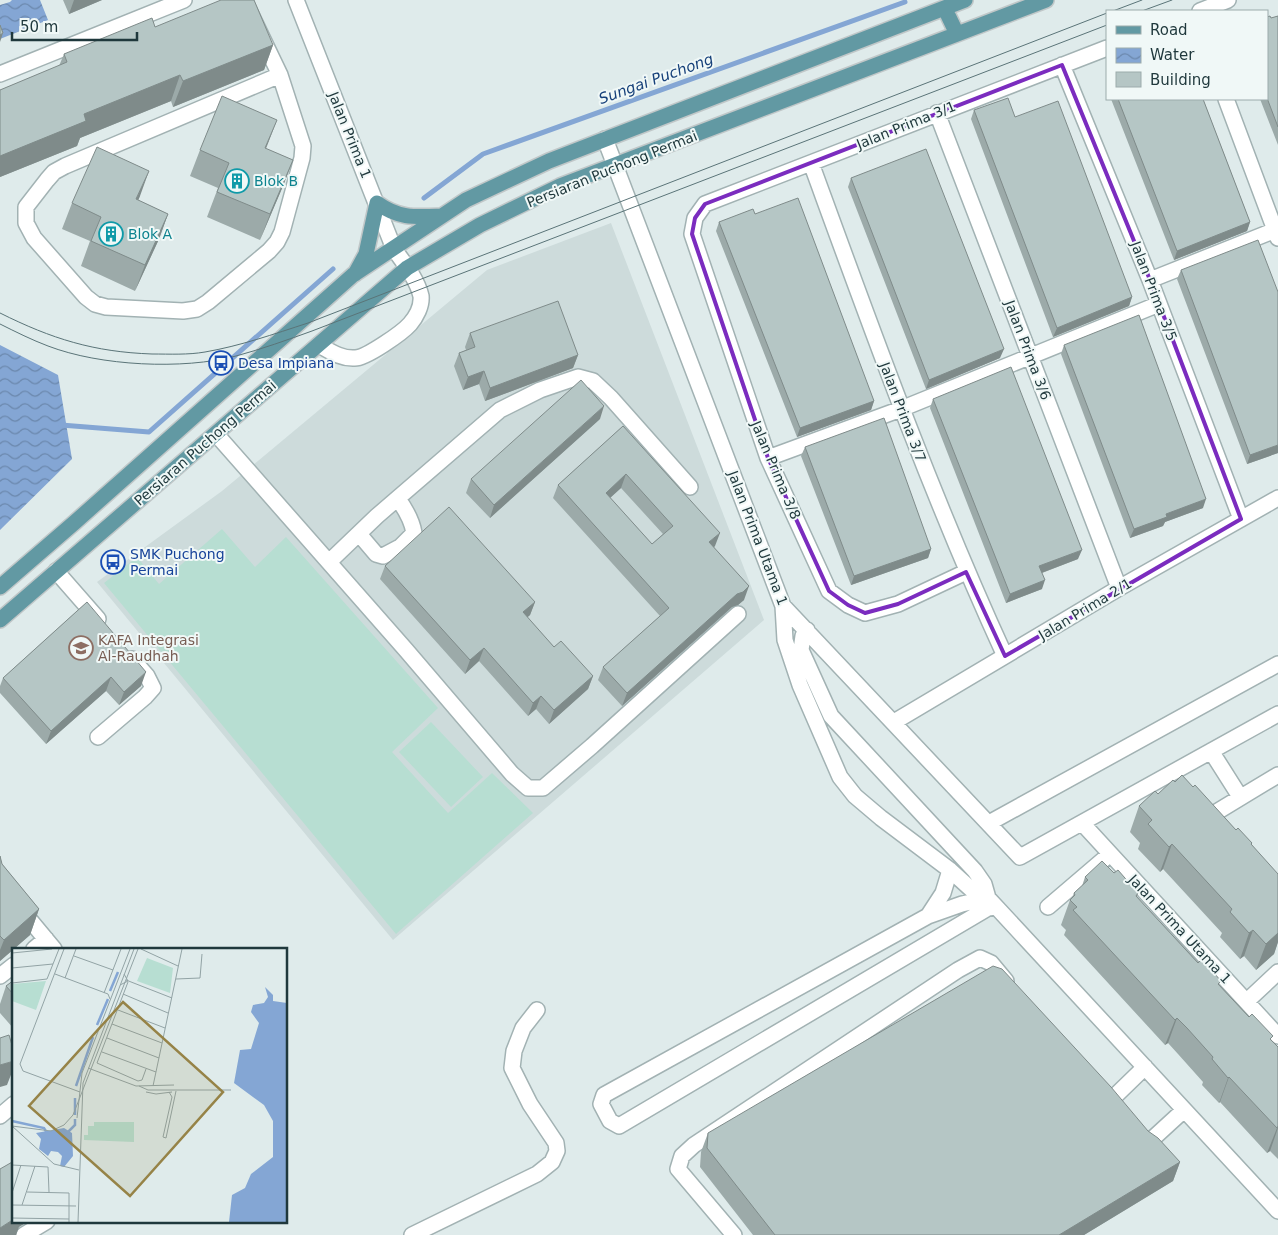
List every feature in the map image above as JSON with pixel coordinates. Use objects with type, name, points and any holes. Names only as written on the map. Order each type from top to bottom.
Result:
[{"type":"main road","name":"Persiaran Puchong Permai","points":[[0,587],[74,524],[354,276],[466,200],[549,161],[943,4],[965,0]]},
{"type":"main road","name":"Persiaran Puchong Permai","points":[[0,620],[407,268],[480,225],[560,186],[1046,0]]},
{"type":"main road","points":[[943,4],[957,34]]},
{"type":"main road","points":[[354,276],[366,254],[377,203],[388,211],[412,218],[442,216]]},
{"type":"street","points":[[0,74],[184,0]]},
{"type":"street","points":[[244,0],[280,75],[302,146],[302,158],[282,232],[277,242],[269,251],[208,302],[197,309],[183,311],[106,307],[95,304],[86,297],[34,238],[26,223],[26,207],[54,172],[280,75]]},
{"type":"street","name":"Jalan Prima 1","points":[[296,0],[394,249],[416,284],[421,298],[418,311],[409,325],[368,355],[354,358],[339,356],[319,344]]},
{"type":"street","points":[[1203,10],[1228,0]]},
{"type":"street","name":"Jalan Prima 3/1","points":[[705,204],[1106,48]]},
{"type":"street","name":"Jalan Prima 3/5","points":[[1062,65],[1150,280],[1241,519]]},
{"type":"street","points":[[1150,280],[1277,232],[1226,100]]},
{"type":"street","name":"Jalan Prima 3/6","points":[[937,113],[1119,588]]},
{"type":"street","name":"Jalan Prima Utama 1","points":[[605,139],[783,606],[1020,857],[1278,714]]},
{"type":"street","name":"Jalan Prima 3/7","points":[[811,163],[901,409],[966,572],[1005,656]]},
{"type":"street","name":"Jalan Prima 3/8","points":[[705,204],[695,218],[692,234],[768,458],[829,590],[848,605],[865,613],[898,604],[966,572]]},
{"type":"street","points":[[768,458],[901,409],[1159,304]]},
{"type":"street","points":[[329,562],[398,498],[500,410],[540,390],[578,376],[593,381],[611,398],[690,487]]},
{"type":"street","points":[[216,434],[512,774],[528,788],[543,788],[738,614]]},
{"type":"street","points":[[359,534],[376,554],[383,556],[400,546],[414,533],[407,511],[398,498]]},
{"type":"street","name":"Jalan Prima 2/1","points":[[894,722],[1119,588],[1278,498]]},
{"type":"street","points":[[56,571],[108,631]]},
{"type":"street","points":[[783,606],[785,640],[800,685],[840,777],[855,796],[950,870],[972,890],[992,902],[1278,1211]]},
{"type":"street","points":[[806,630],[801,650],[832,716],[975,871],[984,884],[992,902]]},
{"type":"street","points":[[98,737],[153,688],[147,676],[121,646]]},
{"type":"street","points":[[989,823],[1278,664]]},
{"type":"street","points":[[1211,751],[1237,792],[1243,796]]},
{"type":"street","points":[[1215,813],[1278,775]]},
{"type":"street","name":"Jalan Prima Utama 1","points":[[1082,823],[1278,1036]]},
{"type":"street","points":[[1048,907],[1110,854]]},
{"type":"street","points":[[928,916],[943,893],[950,870]]},
{"type":"street","points":[[0,884],[45,946]]},
{"type":"street","points":[[992,902],[988,908],[619,1126],[610,1121],[601,1104],[604,1095],[928,916],[962,904],[992,902]]},
{"type":"street","points":[[734,1235],[678,1169],[682,1156],[694,1145],[744,1119],[846,1052],[958,970],[980,958],[991,963],[1016,992]]},
{"type":"street","points":[[0,976],[12,967]]},
{"type":"street","points":[[1247,1001],[1278,972]]},
{"type":"street","points":[[412,1235],[537,1174],[552,1162],[557,1151],[556,1142],[530,1104],[512,1068],[514,1051],[523,1028],[537,1010]]},
{"type":"street","points":[[1111,1100],[1145,1067]]},
{"type":"street","points":[[1091,1080],[1123,1114]]},
{"type":"street","points":[[0,1116],[12,1106]]},
{"type":"street","points":[[1136,1128],[1151,1146],[1184,1110]]},
{"type":"street","points":[[24,1235],[45,1222]]},
{"type":"highlighted area","points":[[1062,65],[1150,280],[1241,519],[1005,656],[966,572],[898,604],[865,613],[848,605],[829,591],[768,458],[692,234],[695,218],[705,204]]},
{"type":"shaded area","points":[[611,223],[764,620],[393,940],[97,582],[222,491],[487,270]]},
{"type":"green space","points":[[222,529],[255,567],[286,537],[438,708],[392,752],[448,813],[492,773],[533,813],[396,934],[104,583],[137,557],[159,584]]},
{"type":"green space","points":[[431,722],[483,777],[451,807],[399,752]]},
{"type":"water","points":[[12,0],[40,0],[48,20],[0,39],[0,5]]},
{"type":"water","points":[[0,345],[58,375],[72,459],[0,530]]},
{"type":"building","points":[[221,0],[254,0],[273,45],[183,81],[180,75],[84,114],[86,121],[0,156],[0,90],[67,62],[64,54],[152,18],[155,27]]},
{"type":"building","points":[[1278,16],[1278,127],[1268,100],[1268,17],[1271,18]]},
{"type":"building","points":[[222,96],[277,120],[265,148],[293,160],[270,214],[217,192],[229,163],[200,150]]},
{"type":"building","points":[[1008,98],[1015,117],[1058,101],[1132,297],[1057,328],[974,110]]},
{"type":"building","points":[[1118,100],[1203,100],[1250,222],[1177,251]]},
{"type":"building","points":[[97,147],[149,171],[136,199],[168,214],[145,265],[91,241],[101,217],[72,203]]},
{"type":"building","points":[[926,149],[1004,349],[929,380],[851,178]]},
{"type":"building","points":[[798,198],[874,401],[800,428],[719,222],[753,209],[755,214]]},
{"type":"building","points":[[1258,240],[1278,292],[1278,445],[1250,455],[1181,270]]},
{"type":"building","points":[[558,301],[578,355],[490,388],[484,371],[468,377],[459,353],[475,347],[470,333]]},
{"type":"building","points":[[1139,315],[1206,499],[1166,514],[1167,517],[1134,529],[1064,345]]},
{"type":"building","points":[[1011,367],[1082,550],[1039,566],[1045,580],[1010,594],[933,399]]},
{"type":"building","points":[[581,380],[604,406],[494,505],[471,479]]},
{"type":"building","points":[[884,418],[931,549],[854,576],[805,447]]},
{"type":"building","points":[[623,426],[720,533],[709,542],[749,586],[743,592],[737,594],[627,693],[603,667],[669,608],[558,485]],"holes":[[[626,474],[673,526],[652,544],[606,493]]]},
{"type":"building","points":[[449,507],[535,602],[523,612],[554,647],[561,641],[593,676],[554,710],[541,696],[533,703],[484,648],[470,660],[385,566]]},
{"type":"building","name":"KAFA Integrasi Al-Raudhah","points":[[87,602],[146,672],[124,692],[111,677],[51,731],[3,678]]},
{"type":"building","points":[[1182,775],[1193,787],[1195,785],[1236,830],[1238,828],[1278,874],[1278,933],[1266,944],[1253,930],[1249,933],[1230,912],[1232,909],[1172,844],[1169,847],[1148,824],[1152,820],[1139,806],[1155,791],[1158,794],[1173,780],[1175,782]]},
{"type":"building","points":[[0,856],[2,864],[39,909],[4,940],[0,936]]},
{"type":"building","points":[[1102,861],[1114,873],[1118,870],[1138,893],[1136,896],[1198,963],[1202,959],[1221,981],[1218,984],[1249,1017],[1252,1014],[1273,1036],[1270,1039],[1278,1047],[1277,1128],[1228,1078],[1212,1059],[1213,1057],[1187,1028],[1177,1018],[1175,1020],[1073,910],[1077,907],[1070,900],[1075,895],[1074,893],[1088,880],[1085,877]]},
{"type":"building","points":[[993,966],[1002,969],[1111,1087],[1148,1131],[1158,1138],[1180,1162],[1059,1235],[775,1235],[707,1148],[708,1133]]},
{"type":"building","points":[[12,982],[12,993],[6,986]]},
{"type":"building","points":[[9,1035],[12,1045],[12,1062],[0,1065],[0,1038]]},
{"type":"building","points":[[12,1162],[12,1220],[0,1228],[0,1169]]},
{"type":"waterway","name":"Sungai Puchong","points":[[424,198],[483,154],[905,2]]},
{"type":"waterway","name":"Sungai Puchong","points":[[61,425],[149,432],[333,269]]},
{"type":"tram line","points":[[1116,10],[1142,0]]},
{"type":"tram line","points":[[1145,10],[1172,0]]},
{"type":"tram line","points":[[0,313],[56,337],[92,347],[131,353],[186,354],[205,352],[244,343],[308,323],[1106,13]]},
{"type":"tram line","points":[[0,324],[36,341],[69,353],[116,362],[142,364],[192,363],[236,356],[312,331],[1106,25]]},
{"type":"place","name":"Blok B","points":[[237,181]]},
{"type":"place","name":"Blok A","points":[[111,234]]},
{"type":"place","name":"Desa Impiana","points":[[221,363]]},
{"type":"place","name":"SMK Puchong Permai","points":[[113,562]]},
{"type":"place","name":"KAFA Integrasi Al-Raudhah","points":[[81,648]]}]
